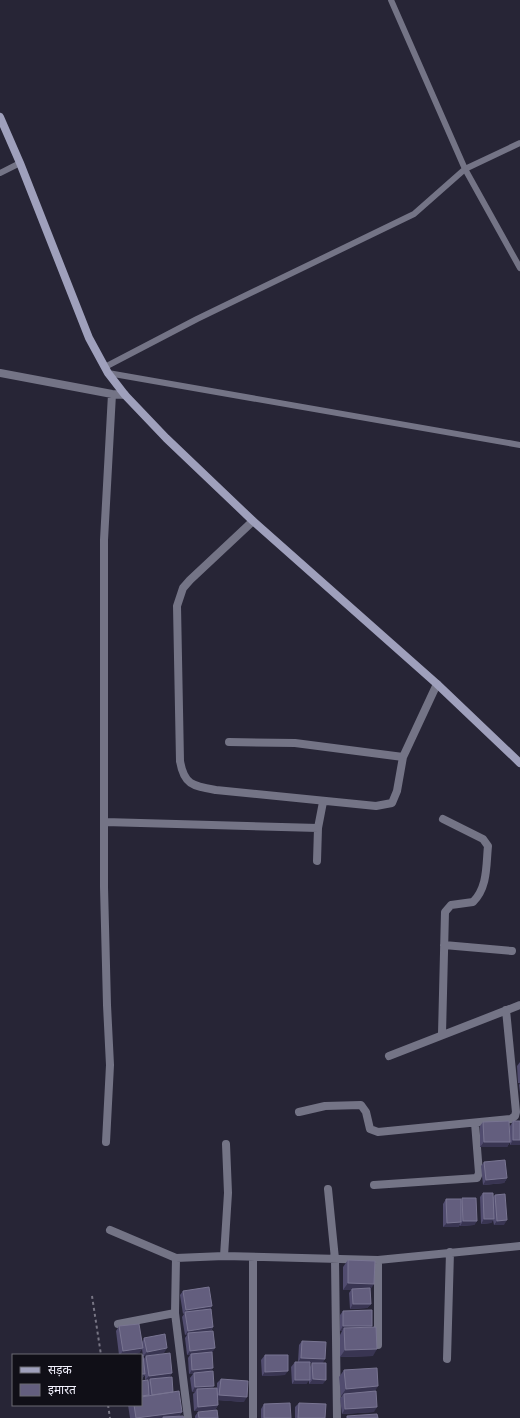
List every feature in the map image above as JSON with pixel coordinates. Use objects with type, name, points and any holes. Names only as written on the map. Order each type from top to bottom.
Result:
[{"type":"main road","points":[[0,117],[20,162],[89,338],[106,370],[125,395],[166,438],[253,521],[437,684],[520,763]]},
{"type":"street","points":[[0,373],[112,394],[125,395]]},
{"type":"street","points":[[106,1142],[110,1065],[106,1005],[104,513],[112,394]]},
{"type":"street","points":[[253,521],[190,580],[183,588],[177,606],[180,761],[182,774],[190,782],[200,787],[323,802],[376,806],[392,803],[397,791],[403,757],[437,684]]},
{"type":"street","points":[[229,742],[295,743],[403,757]]},
{"type":"street","points":[[317,861],[318,828],[323,802]]},
{"type":"street","points":[[442,1034],[444,945],[447,908],[473,902],[481,892],[484,881],[488,846],[483,839],[443,819]]},
{"type":"street","points":[[105,822],[318,828]]},
{"type":"street","points":[[444,945],[512,951]]},
{"type":"street","points":[[389,1056],[520,1004]]},
{"type":"street","points":[[299,1112],[325,1106],[361,1105],[364,1108],[370,1129],[378,1132],[511,1119],[515,1116],[516,1112],[506,1010]]},
{"type":"street","points":[[374,1185],[477,1178],[480,1173],[475,1123]]},
{"type":"street","points":[[224,1256],[228,1193],[226,1144]]},
{"type":"street","points":[[328,1189],[335,1259],[337,1418]]},
{"type":"street","points":[[110,1230],[176,1258],[224,1256],[378,1260],[520,1246]]},
{"type":"street","points":[[447,1359],[450,1252]]},
{"type":"street","points":[[253,1257],[253,1418]]},
{"type":"street","points":[[176,1258],[175,1313],[188,1418]]},
{"type":"street","points":[[378,1260],[378,1345]]},
{"type":"street","points":[[118,1324],[175,1313]]},
{"type":"lane","points":[[392,0],[465,169],[520,268]]},
{"type":"lane","points":[[106,370],[197,319],[414,214],[465,169],[520,143]]},
{"type":"lane","points":[[0,172],[20,162]]},
{"type":"lane","points":[[106,370],[520,445]]},
{"type":"path","points":[[92,1296],[100,1354]]},
{"type":"path","points":[[108,1406],[110,1418]]},
{"type":"building","points":[[509,1121],[510,1142],[484,1142],[483,1122]]},
{"type":"building","points":[[513,1121],[520,1121],[520,1140],[513,1140]]},
{"type":"building","points":[[505,1160],[507,1178],[486,1180],[484,1162]]},
{"type":"building","points":[[483,1193],[493,1193],[494,1219],[484,1219]]},
{"type":"building","points":[[505,1194],[507,1220],[497,1221],[495,1195]]},
{"type":"building","points":[[462,1198],[476,1198],[477,1221],[463,1221]]},
{"type":"building","points":[[446,1199],[461,1199],[461,1222],[447,1223]]},
{"type":"building","points":[[348,1260],[375,1261],[374,1284],[348,1283]]},
{"type":"building","points":[[209,1287],[212,1306],[186,1310],[183,1291]]},
{"type":"building","points":[[370,1288],[371,1304],[353,1304],[352,1289]]},
{"type":"building","points":[[211,1309],[213,1327],[188,1331],[185,1312]]},
{"type":"building","points":[[372,1310],[372,1326],[343,1326],[343,1311]]},
{"type":"building","points":[[139,1324],[143,1348],[123,1351],[119,1326]]},
{"type":"building","points":[[376,1327],[377,1349],[345,1350],[344,1328]]},
{"type":"building","points":[[213,1331],[215,1348],[190,1351],[188,1333]]},
{"type":"building","points":[[165,1334],[167,1348],[147,1352],[144,1338]]},
{"type":"building","points":[[302,1341],[326,1342],[325,1359],[301,1358]]},
{"type":"building","points":[[212,1352],[213,1368],[192,1370],[191,1354]]},
{"type":"building","points":[[170,1353],[172,1373],[149,1376],[146,1356]]},
{"type":"building","points":[[142,1355],[143,1355],[145,1374],[142,1374]]},
{"type":"building","points":[[265,1355],[288,1355],[288,1371],[265,1372]]},
{"type":"building","points":[[295,1362],[310,1362],[310,1380],[295,1380]]},
{"type":"building","points":[[312,1363],[326,1363],[326,1380],[313,1379]]},
{"type":"building","points":[[377,1368],[378,1386],[346,1389],[344,1370]]},
{"type":"building","points":[[213,1371],[214,1386],[195,1387],[194,1373]]},
{"type":"building","points":[[172,1377],[173,1392],[152,1395],[150,1379]]},
{"type":"building","points":[[221,1379],[248,1381],[247,1397],[219,1395]]},
{"type":"building","points":[[148,1380],[149,1395],[142,1396],[142,1381]]},
{"type":"building","points":[[217,1388],[218,1405],[198,1407],[197,1389]]},
{"type":"building","points":[[179,1391],[182,1412],[136,1418],[134,1406],[142,1406],[142,1397]]},
{"type":"building","points":[[376,1391],[377,1407],[345,1409],[344,1394]]},
{"type":"building","points":[[290,1403],[291,1418],[264,1418],[264,1404]]},
{"type":"building","points":[[299,1403],[326,1404],[325,1418],[298,1418]]},
{"type":"building","points":[[217,1410],[218,1418],[199,1418],[198,1412]]},
{"type":"building","points":[[377,1414],[378,1418],[347,1418],[347,1416]]},
{"type":"building","points":[[183,1416],[184,1418],[163,1418],[163,1417]]}]
